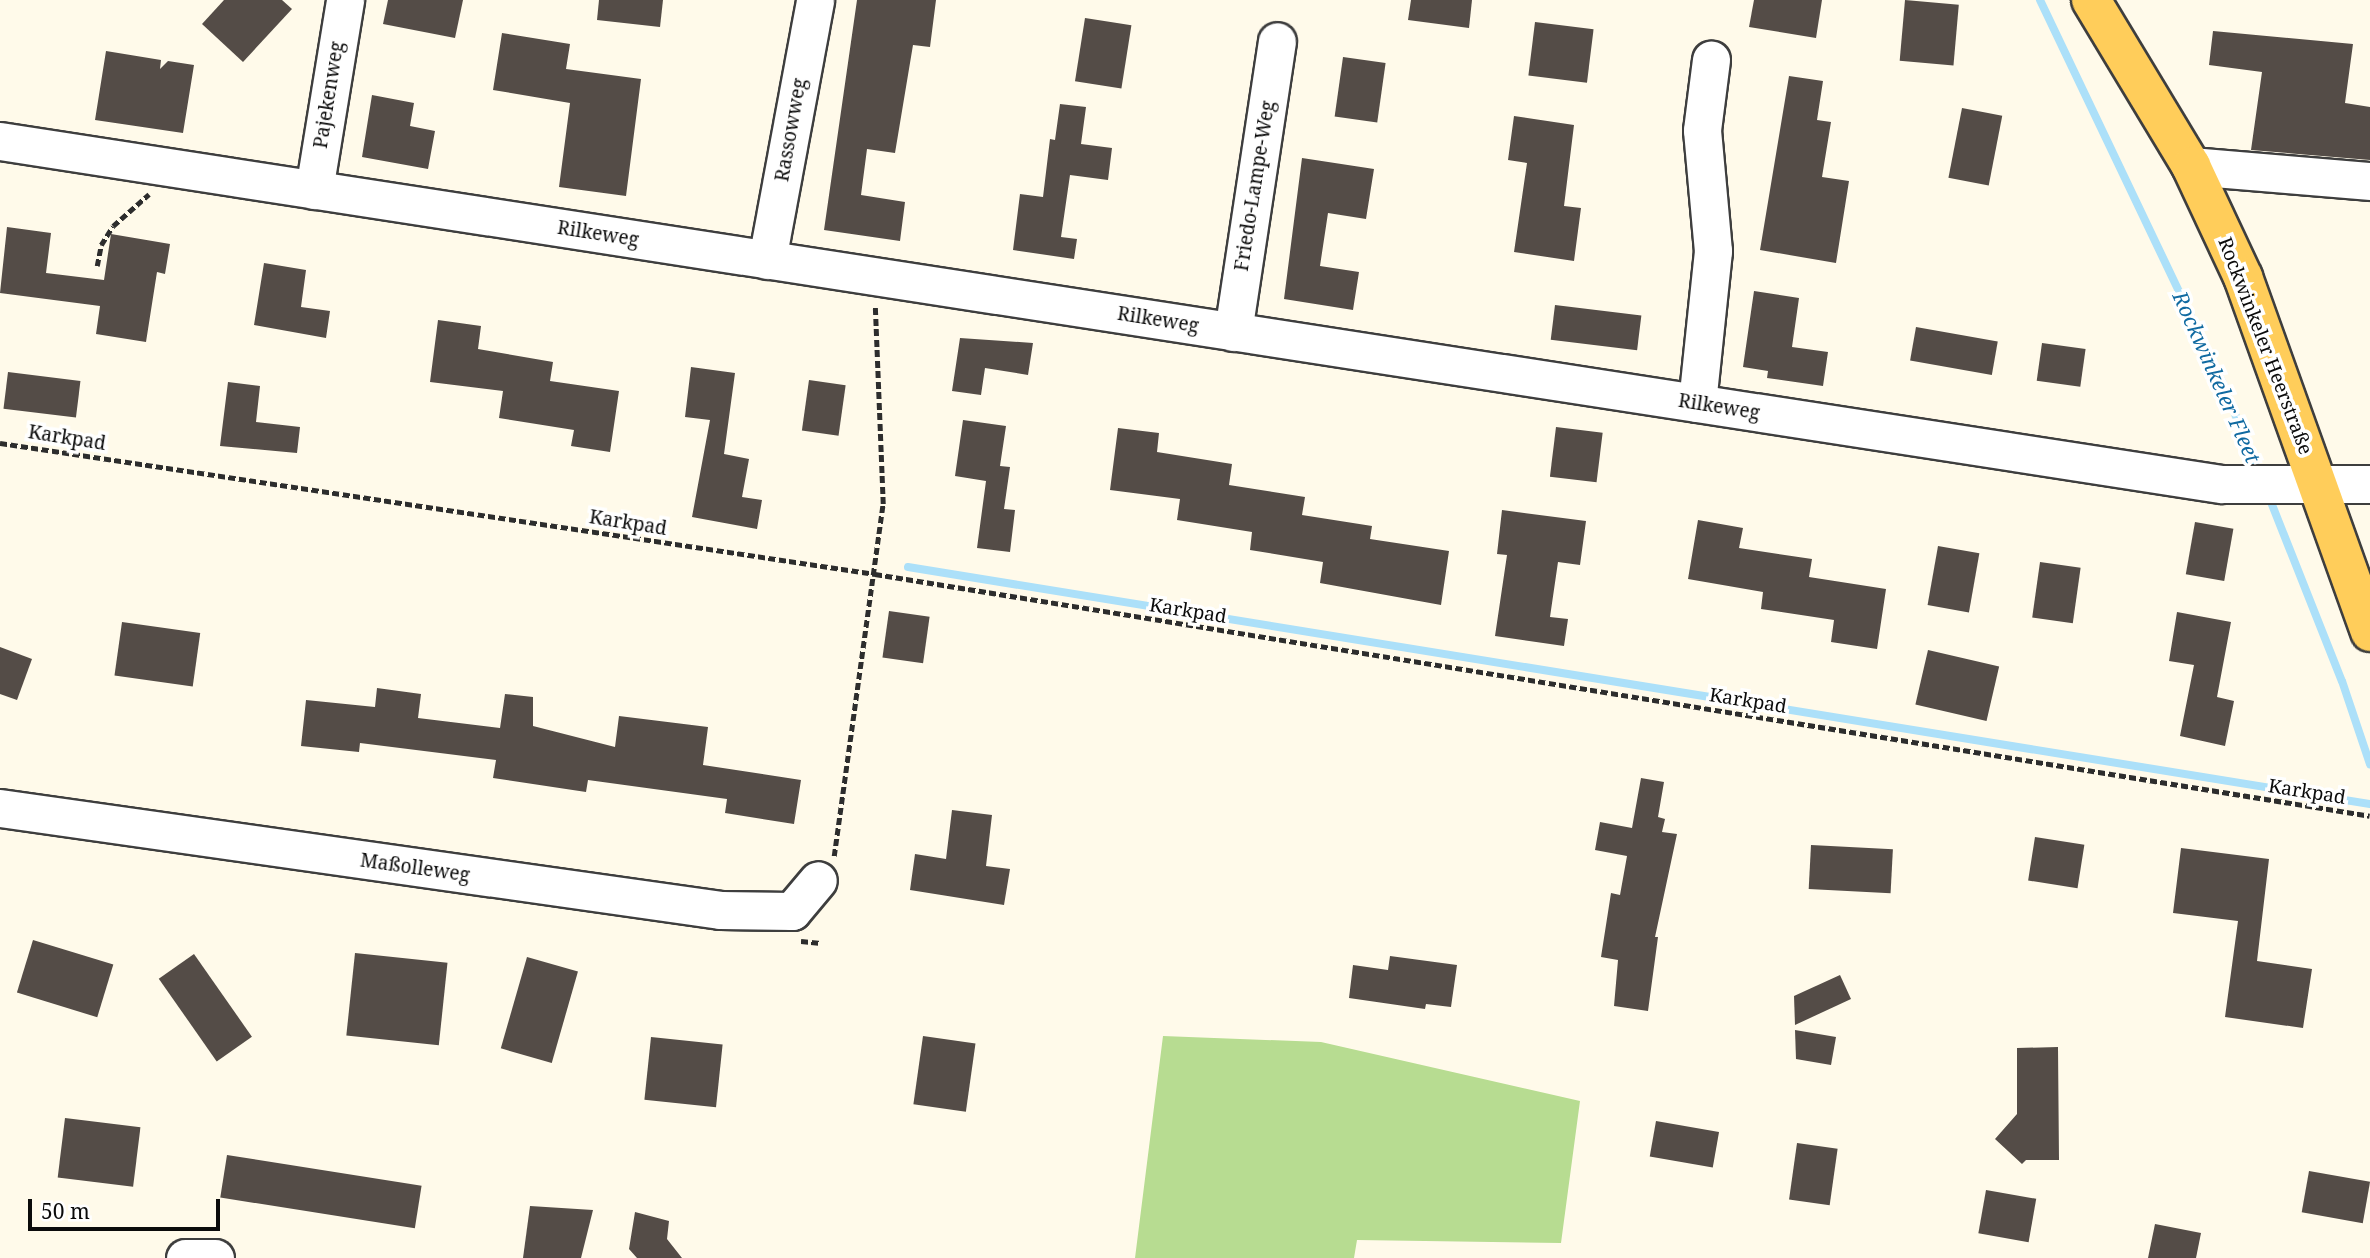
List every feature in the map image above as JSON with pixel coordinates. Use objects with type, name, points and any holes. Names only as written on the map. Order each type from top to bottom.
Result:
[{"type":"main road","name":"Rockwinkeler Heerstraße","points":[[2091,0],[2191,166],[2243,277],[2302,484],[2370,632]]},
{"type":"street","name":"Pajekenweg","points":[[314,190],[345,0]]},
{"type":"street","name":"Rassowweg","points":[[767,260],[815,0]]},
{"type":"street","name":"Friedo-Lampe-Weg","points":[[1233,332],[1277,41]]},
{"type":"street","points":[[1696,403],[1713,251],[1702,130],[1711,60]]},
{"type":"street","name":"Rilkeweg","points":[[0,141],[2222,484],[2370,484]]},
{"type":"street","points":[[2191,166],[2370,181]]},
{"type":"street","name":"Maßolleweg","points":[[0,808],[720,910],[792,911],[818,880]]},
{"type":"street","points":[[186,1258],[215,1258]]},
{"type":"path","points":[[97,266],[101,245],[113,226],[158,188]]},
{"type":"path","points":[[818,880],[832,868],[883,504],[873,276]]},
{"type":"path","name":"Karkpad","points":[[0,443],[874,574],[2370,816]]},
{"type":"green space","points":[[1163,1036],[1321,1042],[1580,1101],[1561,1243],[1357,1240],[1354,1258],[1135,1258]]},
{"type":"building","points":[[224,0],[282,0],[292,9],[243,62],[202,24]]},
{"type":"building","points":[[388,0],[463,0],[455,38],[383,24]]},
{"type":"building","points":[[599,0],[663,0],[660,27],[597,20]]},
{"type":"building","points":[[857,0],[936,0],[930,47],[913,45],[895,153],[867,149],[861,195],[905,202],[900,241],[824,230]]},
{"type":"building","points":[[1411,0],[1472,0],[1469,28],[1408,20]]},
{"type":"building","points":[[1754,0],[1822,0],[1816,38],[1749,27]]},
{"type":"building","points":[[1905,0],[1959,5],[1953,65],[1900,61]]},
{"type":"building","points":[[1085,18],[1131,25],[1121,89],[1075,81]]},
{"type":"building","points":[[1535,22],[1594,29],[1587,83],[1528,76]]},
{"type":"building","points":[[2213,31],[2353,44],[2345,103],[2370,107],[2370,160],[2251,150],[2262,72],[2209,65]]},
{"type":"building","points":[[502,33],[570,44],[566,69],[641,79],[626,196],[559,187],[570,103],[493,90]]},
{"type":"building","points":[[106,51],[161,60],[160,69],[168,61],[194,65],[183,133],[95,120]]},
{"type":"building","points":[[1343,57],[1386,63],[1377,122],[1335,116]]},
{"type":"building","points":[[1789,76],[1823,81],[1817,120],[1831,122],[1822,177],[1849,181],[1836,263],[1760,250]]},
{"type":"building","points":[[372,95],[414,103],[410,126],[435,131],[428,169],[362,157]]},
{"type":"building","points":[[1060,104],[1086,107],[1081,144],[1112,148],[1108,180],[1070,175],[1061,237],[1077,239],[1074,259],[1013,250],[1020,194],[1043,197],[1050,139],[1055,140]]},
{"type":"building","points":[[1962,108],[2002,116],[1989,186],[1948,178]]},
{"type":"building","points":[[1514,116],[1574,125],[1564,206],[1581,208],[1574,261],[1514,252],[1527,163],[1508,160]]},
{"type":"building","points":[[1302,158],[1374,169],[1366,219],[1328,213],[1320,266],[1359,272],[1353,310],[1284,299]]},
{"type":"building","points":[[7,227],[51,233],[46,273],[104,280],[111,234],[170,244],[165,274],[157,272],[146,342],[96,334],[100,306],[0,293]]},
{"type":"building","points":[[264,263],[306,270],[301,307],[330,311],[326,338],[254,325]]},
{"type":"building","points":[[1754,291],[1799,298],[1792,347],[1828,352],[1823,386],[1767,378],[1768,371],[1743,367]]},
{"type":"building","points":[[1555,305],[1641,316],[1637,350],[1551,340]]},
{"type":"building","points":[[438,320],[481,326],[478,349],[553,362],[550,381],[619,391],[610,452],[571,446],[574,430],[499,418],[503,391],[430,382]]},
{"type":"building","points":[[1916,327],[1998,341],[1992,375],[1910,360]]},
{"type":"building","points":[[960,338],[1033,343],[1028,375],[985,368],[981,395],[952,391]]},
{"type":"building","points":[[2042,343],[2086,349],[2080,387],[2037,381]]},
{"type":"building","points":[[691,367],[735,373],[724,454],[749,459],[742,497],[762,500],[757,529],[692,517],[710,420],[685,417]]},
{"type":"building","points":[[8,372],[80,381],[76,418],[3,409]]},
{"type":"building","points":[[809,380],[846,385],[839,436],[802,431]]},
{"type":"building","points":[[228,382],[260,386],[256,422],[300,427],[297,453],[220,446]]},
{"type":"building","points":[[963,420],[1006,426],[1000,466],[1010,467],[1004,509],[1015,510],[1010,552],[977,548],[986,481],[955,476]]},
{"type":"building","points":[[1556,427],[1603,433],[1597,482],[1550,477]]},
{"type":"building","points":[[1118,428],[1159,433],[1157,452],[1232,464],[1229,485],[1305,497],[1302,515],[1372,526],[1370,539],[1449,551],[1441,605],[1320,583],[1323,562],[1250,550],[1252,532],[1177,520],[1180,499],[1110,490]]},
{"type":"building","points":[[1502,510],[1586,521],[1580,565],[1558,562],[1550,617],[1568,619],[1564,646],[1495,636],[1507,555],[1497,554]]},
{"type":"building","points":[[1698,520],[1743,528],[1739,548],[1812,559],[1809,577],[1886,589],[1877,649],[1831,642],[1834,620],[1761,609],[1763,592],[1688,579]]},
{"type":"building","points":[[2195,522],[2233,529],[2224,581],[2186,574]]},
{"type":"building","points":[[1938,546],[1979,553],[1969,612],[1928,605]]},
{"type":"building","points":[[2040,562],[2081,568],[2073,623],[2032,617]]},
{"type":"building","points":[[889,611],[930,617],[923,663],[882,658]]},
{"type":"building","points":[[2177,612],[2231,622],[2217,697],[2234,701],[2225,746],[2180,736],[2194,665],[2169,661]]},
{"type":"building","points":[[122,622],[200,633],[193,686],[114,675]]},
{"type":"building","points":[[0,647],[32,659],[17,700],[0,694]]},
{"type":"building","points":[[1928,650],[1999,666],[1987,721],[1915,705]]},
{"type":"building","points":[[377,688],[421,694],[418,718],[500,728],[505,694],[533,697],[533,726],[615,747],[619,716],[708,727],[703,765],[801,780],[794,824],[725,813],[727,799],[588,780],[586,792],[493,778],[496,760],[360,743],[359,752],[301,746],[306,700],[375,707]]},
{"type":"building","points":[[1641,778],[1664,782],[1658,817],[1665,819],[1662,832],[1677,834],[1655,937],[1658,937],[1648,1011],[1614,1006],[1618,960],[1601,957],[1611,893],[1620,895],[1627,856],[1595,850],[1600,822],[1632,828]]},
{"type":"building","points":[[952,810],[992,815],[986,866],[1010,869],[1004,905],[910,890],[915,854],[946,859]]},
{"type":"building","points":[[2035,837],[2084,845],[2078,888],[2028,880]]},
{"type":"building","points":[[1811,845],[1893,849],[1891,893],[1809,889]]},
{"type":"building","points":[[2181,848],[2269,859],[2257,961],[2312,969],[2303,1028],[2225,1017],[2238,921],[2173,913]]},
{"type":"building","points":[[33,940],[113,965],[97,1017],[17,993]]},
{"type":"building","points":[[355,953],[447,963],[439,1045],[346,1036]]},
{"type":"building","points":[[194,954],[252,1037],[217,1061],[159,979]]},
{"type":"building","points":[[1390,956],[1457,965],[1451,1007],[1426,1004],[1425,1009],[1349,998],[1353,965],[1388,970]]},
{"type":"building","points":[[527,957],[578,972],[552,1063],[501,1048]]},
{"type":"building","points":[[1840,975],[1851,999],[1795,1025],[1794,996]]},
{"type":"building","points":[[1795,1030],[1836,1037],[1831,1065],[1796,1059]]},
{"type":"building","points":[[923,1036],[975,1043],[966,1112],[913,1104]]},
{"type":"building","points":[[651,1037],[723,1045],[716,1107],[644,1100]]},
{"type":"building","points":[[2058,1047],[2059,1160],[2026,1160],[2022,1164],[1995,1139],[2017,1114],[2017,1048]]},
{"type":"building","points":[[65,1118],[140,1127],[133,1187],[58,1178]]},
{"type":"building","points":[[1656,1121],[1719,1132],[1713,1168],[1650,1156]]},
{"type":"building","points":[[1797,1143],[1838,1149],[1830,1205],[1789,1199]]},
{"type":"building","points":[[227,1155],[422,1186],[415,1228],[220,1197]]},
{"type":"building","points":[[2309,1171],[2370,1182],[2363,1223],[2302,1212]]},
{"type":"building","points":[[1986,1190],[2036,1199],[2029,1242],[1978,1233]]},
{"type":"building","points":[[530,1206],[593,1210],[581,1258],[523,1258]]},
{"type":"building","points":[[635,1212],[669,1221],[667,1239],[682,1258],[637,1258],[629,1249]]},
{"type":"building","points":[[2155,1224],[2201,1233],[2196,1258],[2148,1258]]},
{"type":"waterway","name":"Rockwinkeler Fleet","points":[[2040,0],[2223,384],[2259,474]]},
{"type":"waterway","name":"Rockwinkeler Fleet","points":[[2267,492],[2342,681],[2370,764]]},
{"type":"waterway","points":[[908,567],[2370,804]]}]
